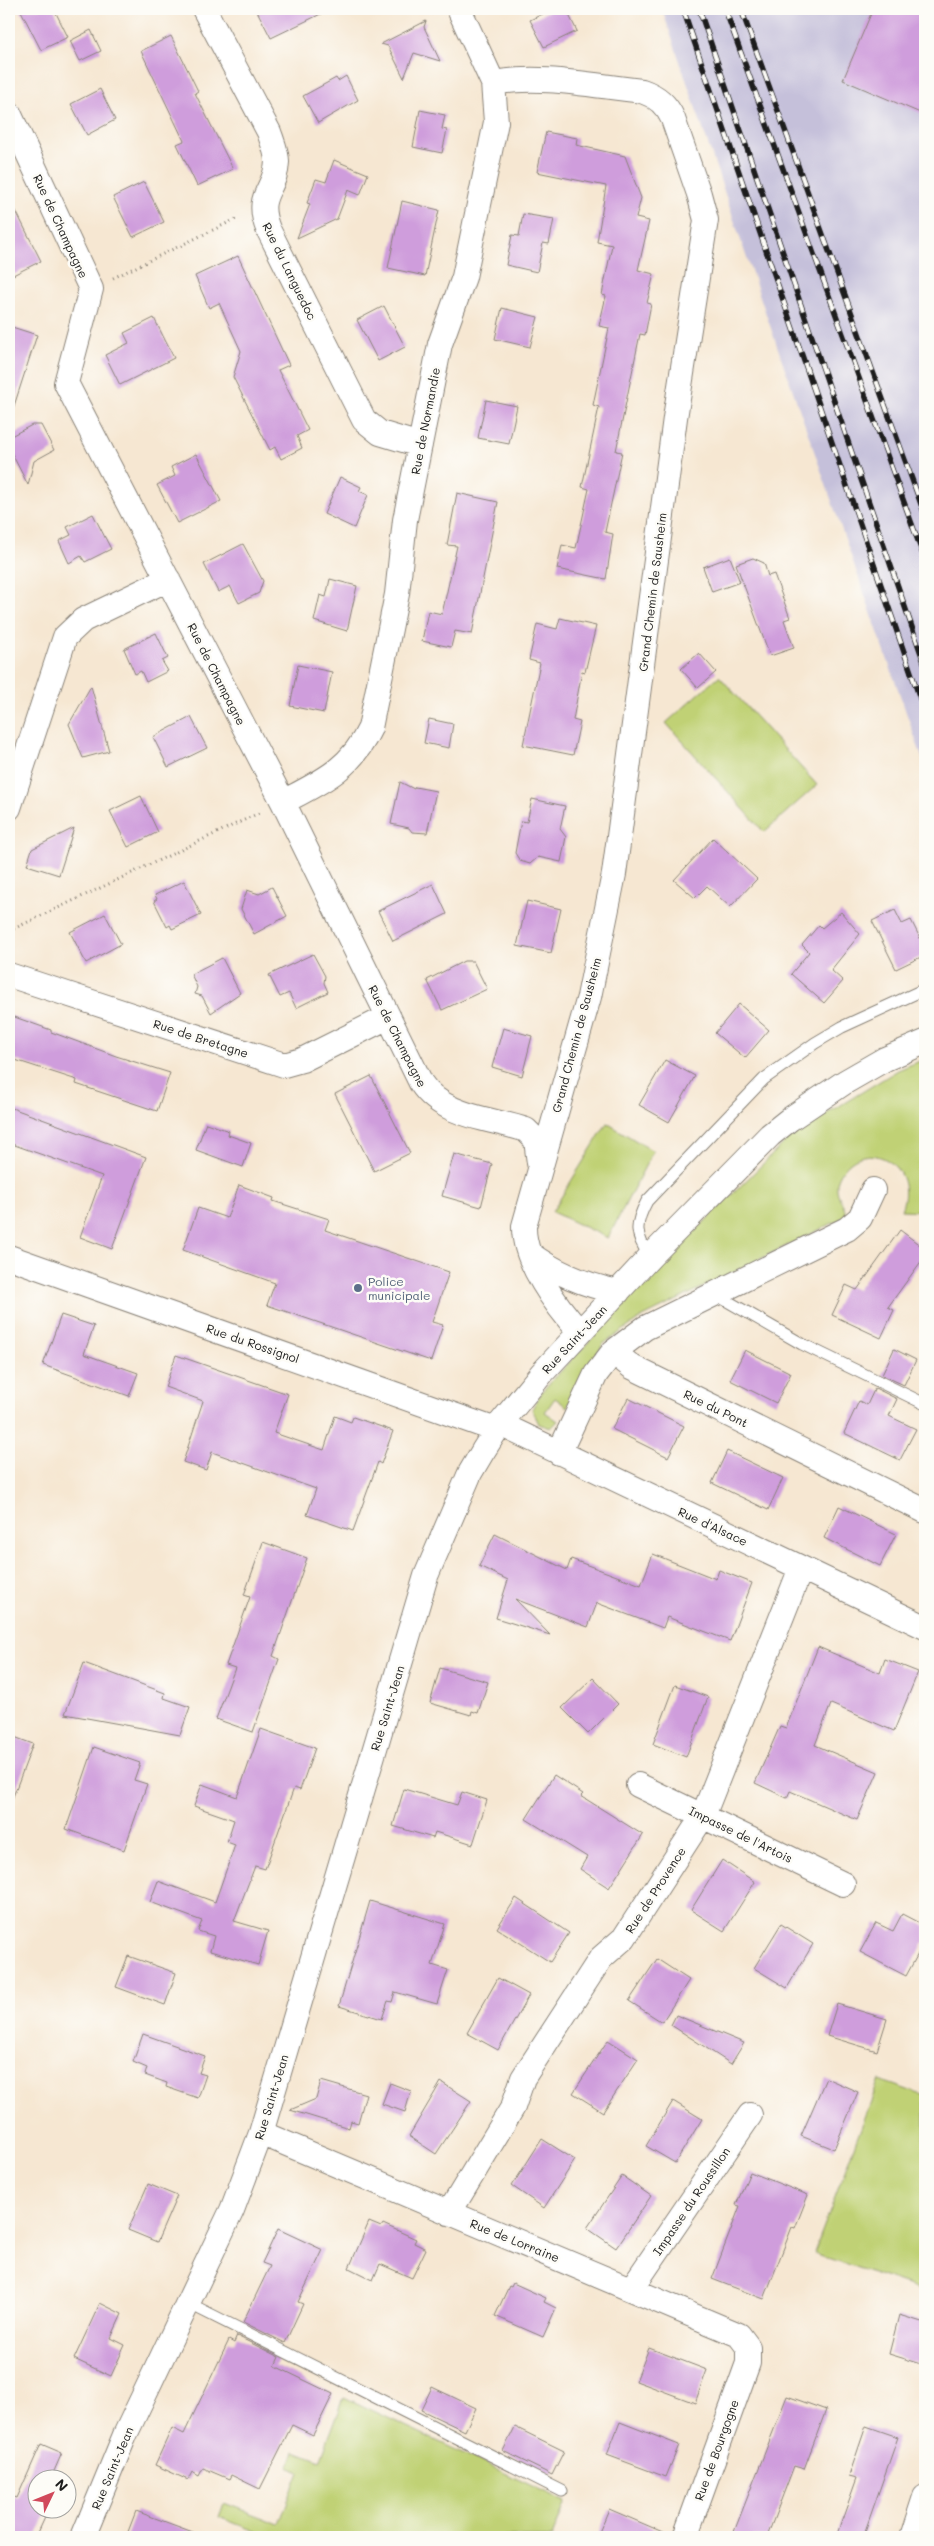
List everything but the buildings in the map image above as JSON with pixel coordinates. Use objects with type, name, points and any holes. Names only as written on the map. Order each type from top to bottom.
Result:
[{"type":"street","name":"Rue du Languedoc","points":[[204,9],[268,132],[274,148],[277,162],[262,209],[268,229],[364,420],[380,433],[420,445]]},
{"type":"street","name":"Rue de Normandie","points":[[283,802],[342,768],[363,744],[370,728],[397,594],[405,520],[440,344],[464,277],[496,122],[493,84],[459,9]]},
{"type":"street","name":"Grand Chemin de Sausheim","points":[[493,84],[514,79],[536,79],[642,91],[657,98],[670,112],[673,119],[700,194],[706,220],[675,418],[614,874],[589,997],[524,1226],[525,1244],[529,1253],[559,1307],[580,1332]]},
{"type":"street","name":"Rue de Champagne","points":[[9,113],[91,289],[66,383],[283,802],[388,1017],[430,1095],[450,1109],[526,1130],[532,1135],[539,1147],[539,1169]]},
{"type":"street","points":[[9,808],[65,638],[83,620],[168,579]]},
{"type":"street","name":"Rue de Bretagne","points":[[9,976],[284,1065],[302,1060],[388,1017]]},
{"type":"street","name":"Rue Saint-Jean","points":[[83,2537],[125,2435],[232,2210],[261,2133],[426,1576],[470,1474],[498,1427],[542,1373],[650,1257],[751,1153],[790,1119],[845,1082],[885,1059],[925,1042]]},
{"type":"street","points":[[559,1453],[596,1374],[613,1352],[645,1328],[847,1229],[860,1218],[873,1190]]},
{"type":"street","points":[[529,1253],[569,1277],[598,1288],[618,1292]]},
{"type":"street","name":"Rue du Rossignol","points":[[9,1257],[498,1427]]},
{"type":"street","name":"Rue du Pont","points":[[613,1352],[632,1367],[925,1510]]},
{"type":"street","name":"Rue d'Alsace","points":[[498,1427],[559,1453],[925,1627]]},
{"type":"street","name":"Rue de Provence","points":[[449,2213],[513,2107],[523,2078],[601,1958],[624,1938],[703,1816],[801,1568]]},
{"type":"street","name":"Impasse de l'Artois","points":[[638,1785],[843,1884]]},
{"type":"street","name":"Impasse du Roussillon","points":[[632,2288],[750,2115]]},
{"type":"street","name":"Rue de Lorraine","points":[[261,2133],[632,2288],[739,2335],[748,2347],[748,2363]]},
{"type":"street","name":"Rue de Bourgogne","points":[[685,2537],[748,2363]]},
{"type":"street","points":[[912,2537],[925,2497]]},
{"type":"lane","points":[[650,1257],[640,1242],[637,1224],[647,1201],[764,1079],[815,1043],[842,1027],[925,990]]},
{"type":"lane","points":[[715,1294],[802,1344],[925,1404]]},
{"type":"lane","points":[[188,2303],[562,2491]]},
{"type":"path","points":[[91,289],[225,222],[262,209]]},
{"type":"path","points":[[9,931],[283,802]]},
{"type":"shaded area","points":[[662,9],[925,9],[925,766],[768,320]]},
{"type":"green space","points":[[719,676],[817,785],[764,832],[666,723]]},
{"type":"green space","points":[[925,1059],[925,1211],[901,1210],[905,1193],[902,1178],[895,1167],[885,1159],[873,1155],[860,1157],[848,1164],[837,1183],[838,1194],[844,1208],[845,1217],[641,1318],[603,1344],[567,1407],[555,1398],[545,1412],[558,1421],[551,1428],[539,1424],[532,1409],[543,1390],[674,1252],[792,1135],[898,1070]]},
{"type":"green space","points":[[607,1123],[653,1151],[608,1238],[552,1212]]},
{"type":"green space","points":[[879,2080],[925,2096],[925,2291],[814,2253]]},
{"type":"green space","points":[[344,2397],[566,2502],[552,2537],[270,2537],[219,2517],[224,2503],[279,2524],[299,2472],[289,2467],[295,2451],[320,2461]]},
{"type":"railway","points":[[683,9],[925,713]]},
{"type":"railway","points":[[699,9],[925,665]]},
{"type":"railway","points":[[725,9],[925,560]]},
{"type":"railway","points":[[741,9],[925,515]]},
{"type":"place","name":"Police municipale","points":[[358,1288]]}]
